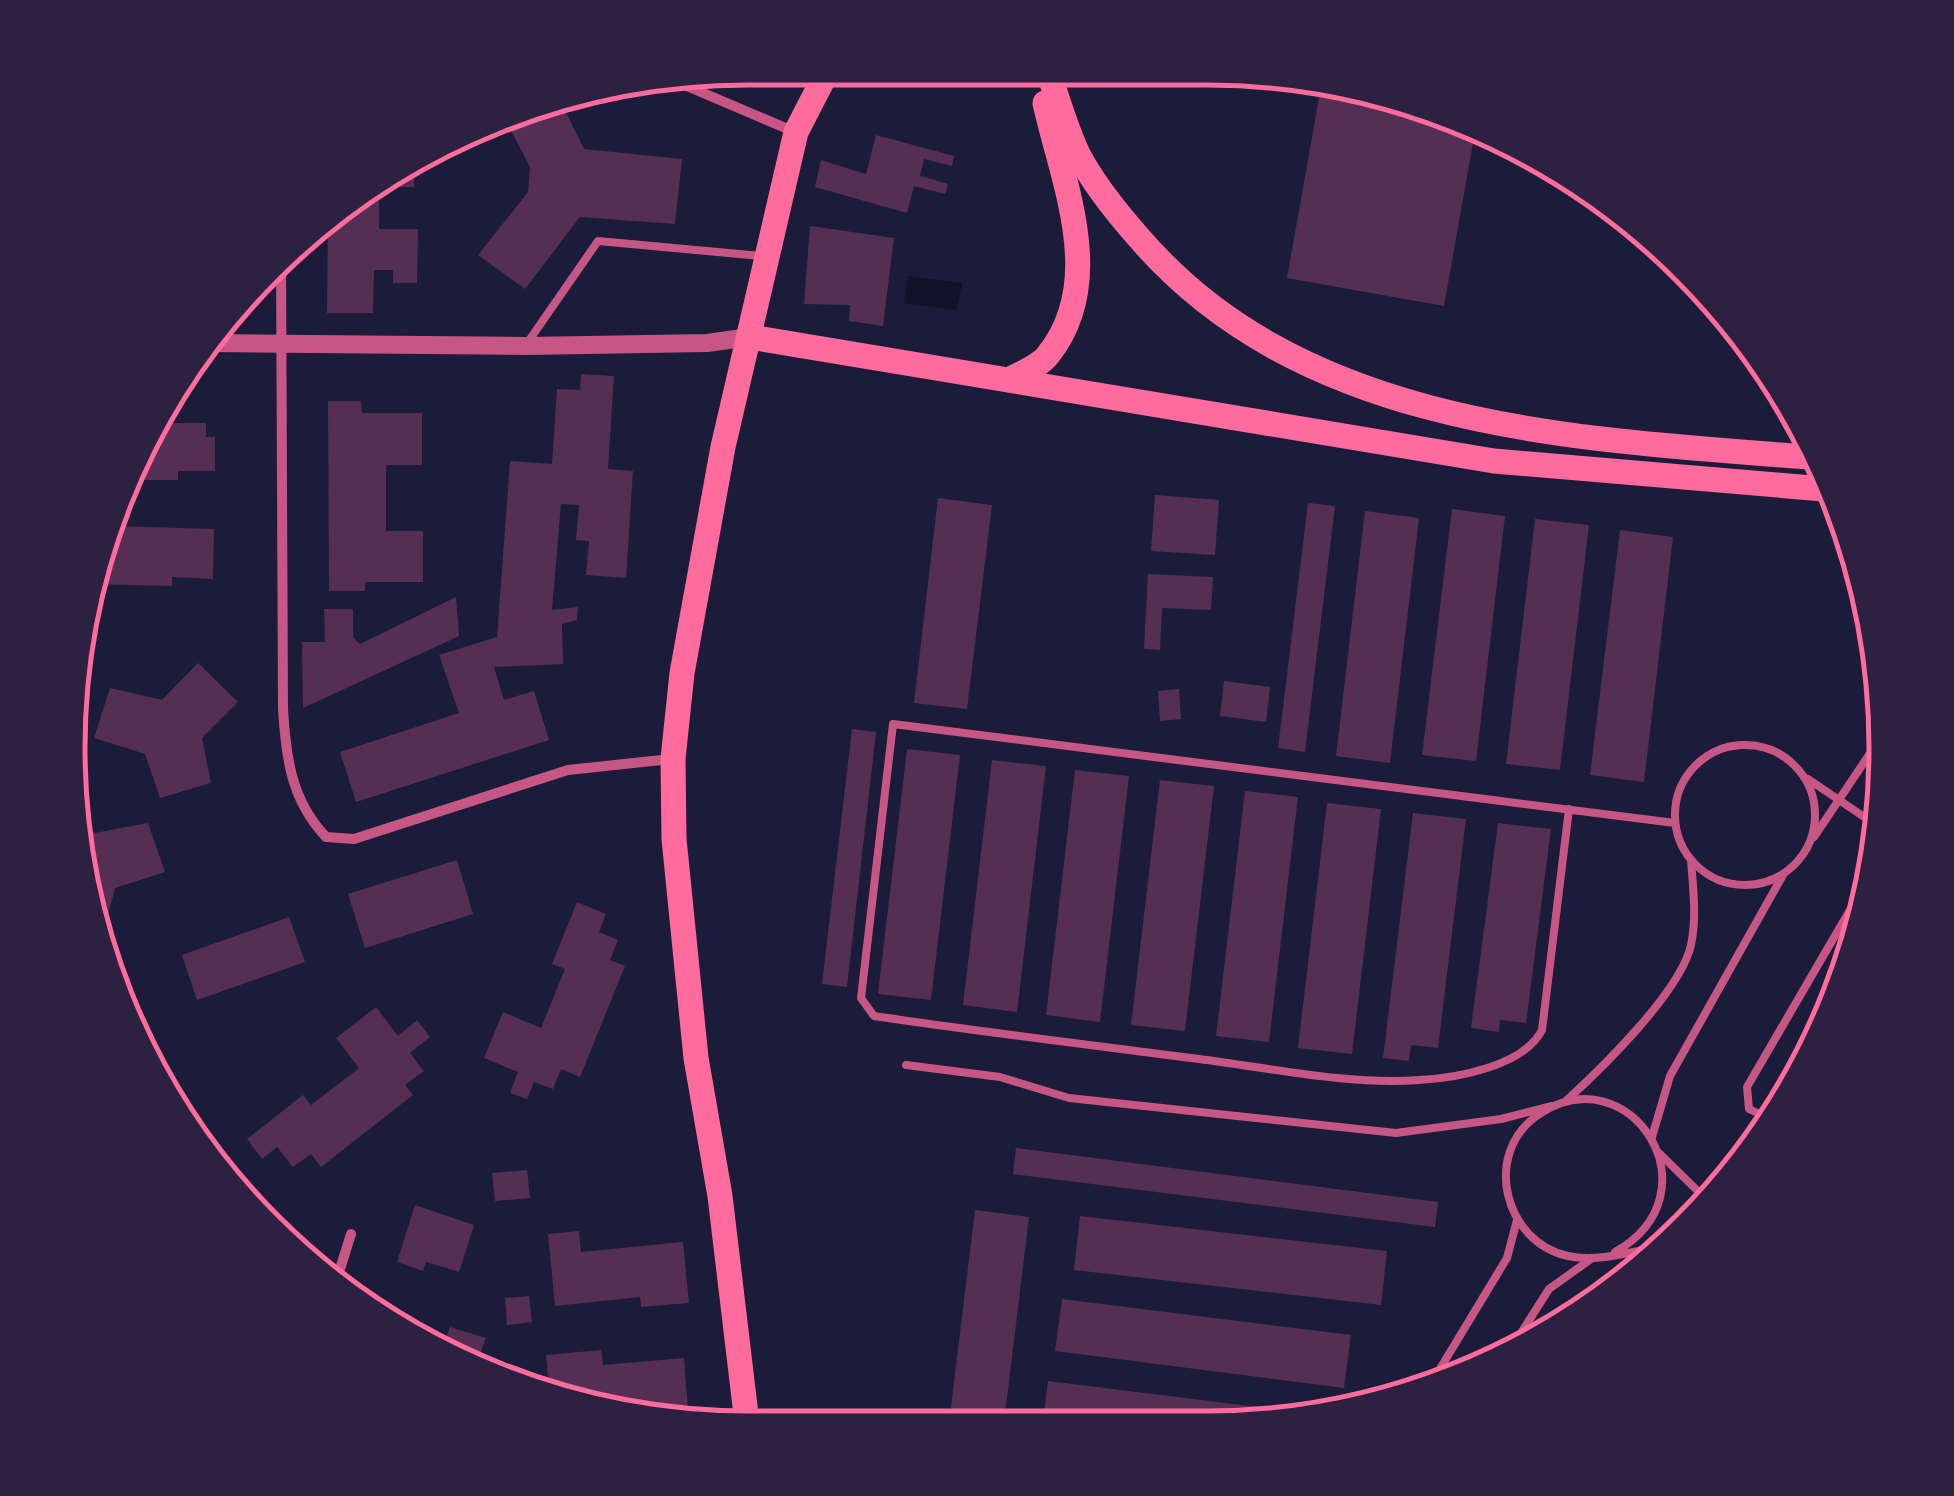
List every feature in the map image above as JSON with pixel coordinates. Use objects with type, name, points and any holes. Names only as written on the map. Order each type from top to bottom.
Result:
[{"type":"main road","points":[[746,1411],[720,1196],[696,1058],[674,839],[673,758],[706,526],[796,132],[818,85]]},
{"type":"main road","points":[[1009,380],[1046,358],[1074,305],[1080,275],[1077,234],[1046,85]]},
{"type":"main road","points":[[1047,85],[1078,153],[1112,206],[1157,258],[1201,298],[1299,360],[1351,382],[1498,424],[1570,438],[1802,457]]},
{"type":"main road","points":[[750,337],[1494,461],[1816,488]]},
{"type":"street","points":[[691,88],[796,132]]},
{"type":"street","points":[[281,277],[283,709],[286,766],[308,818],[326,837],[354,839],[568,770],[673,758]]},
{"type":"street","points":[[223,343],[526,346],[707,343],[750,337]]},
{"type":"street","points":[[340,1270],[352,1234]]},
{"type":"lane","points":[[526,346],[598,241],[769,257]]},
{"type":"lane","points":[[1570,810],[1542,1030],[1536,1042],[1522,1052],[1474,1070],[1420,1080],[1346,1077],[874,1016],[861,998],[893,724],[1675,823]]},
{"type":"lane","points":[[1565,1102],[1602,1068],[1656,1004],[1690,950],[1694,898],[1690,860],[1675,823],[1685,779],[1719,750],[1749,745],[1769,749],[1865,818]]},
{"type":"lane","points":[[1652,1137],[1670,1076],[1783,875],[1840,803],[1869,757]]},
{"type":"lane","points":[[1801,773],[1815,810],[1809,845]]},
{"type":"lane","points":[[1690,860],[1706,874],[1744,886],[1783,875]]},
{"type":"lane","points":[[1759,1113],[1749,1108],[1747,1087],[1848,913]]},
{"type":"lane","points":[[906,1065],[1000,1077],[1069,1098],[1396,1133],[1501,1118],[1565,1102],[1605,1102],[1640,1122],[1652,1137],[1663,1172],[1656,1211],[1632,1242],[1615,1252]]},
{"type":"lane","points":[[1440,1368],[1507,1258],[1517,1220],[1505,1177],[1508,1155],[1518,1135],[1552,1106]]},
{"type":"lane","points":[[1659,1153],[1699,1191]]},
{"type":"lane","points":[[1517,1220],[1549,1250],[1592,1258]]},
{"type":"lane","points":[[1522,1330],[1548,1289],[1592,1258],[1639,1249]]},
{"type":"shaded area","points":[[908,276],[962,283],[957,310],[904,303]]},
{"type":"building","points":[[1319,95],[1419,120],[1473,141],[1444,306],[1287,278]]},
{"type":"building","points":[[565,111],[584,149],[682,159],[675,224],[580,217],[525,289],[478,255],[528,192],[530,167],[510,129]]},
{"type":"building","points":[[876,135],[954,156],[952,166],[924,159],[920,176],[948,184],[945,194],[914,186],[907,213],[815,187],[821,160],[866,174]]},
{"type":"building","points":[[414,175],[414,187],[396,187]]},
{"type":"building","points":[[379,198],[379,229],[418,229],[417,283],[393,283],[393,270],[374,270],[373,313],[327,313],[328,236]]},
{"type":"building","points":[[810,226],[894,238],[883,326],[849,321],[850,305],[804,304]]},
{"type":"building","points":[[581,374],[614,376],[608,469],[633,471],[626,578],[586,575],[589,541],[576,540],[579,505],[561,504],[552,610],[578,607],[577,620],[562,624],[563,664],[494,667],[504,700],[534,691],[549,740],[356,802],[340,752],[459,713],[439,655],[497,637],[510,461],[552,464],[557,389],[580,390]]},
{"type":"building","points":[[328,401],[361,401],[362,413],[422,413],[422,465],[386,465],[386,531],[423,531],[423,582],[365,582],[365,591],[329,591]]},
{"type":"building","points":[[170,423],[206,423],[206,437],[215,437],[215,471],[178,471],[178,480],[141,480]]},
{"type":"building","points":[[1155,495],[1219,500],[1215,555],[1151,551]]},
{"type":"building","points":[[938,498],[992,505],[967,709],[914,703]]},
{"type":"building","points":[[1308,503],[1335,506],[1305,752],[1278,748]]},
{"type":"building","points":[[1452,509],[1505,516],[1476,761],[1422,755]]},
{"type":"building","points":[[1365,511],[1419,518],[1390,763],[1336,756]]},
{"type":"building","points":[[1535,519],[1589,525],[1560,770],[1506,764]]},
{"type":"building","points":[[123,526],[214,529],[213,579],[172,577],[172,586],[106,584]]},
{"type":"building","points":[[1620,530],[1673,537],[1644,782],[1590,775]]},
{"type":"building","points":[[1148,574],[1213,577],[1211,610],[1162,608],[1160,650],[1144,649]]},
{"type":"building","points":[[456,597],[459,636],[303,708],[302,642],[325,642],[324,609],[353,609],[353,637],[360,644]]},
{"type":"building","points":[[198,663],[238,702],[202,738],[211,783],[160,798],[145,754],[94,738],[110,688],[162,700]]},
{"type":"building","points":[[1224,681],[1270,687],[1266,722],[1220,716]]},
{"type":"building","points":[[1179,689],[1181,719],[1160,721],[1158,691]]},
{"type":"building","points":[[852,729],[876,732],[847,987],[822,984]]},
{"type":"building","points":[[907,749],[960,755],[931,1000],[878,994]]},
{"type":"building","points":[[992,760],[1046,766],[1017,1012],[963,1005]]},
{"type":"building","points":[[1075,770],[1129,776],[1100,1022],[1046,1015]]},
{"type":"building","points":[[1160,780],[1214,786],[1185,1031],[1131,1025]]},
{"type":"building","points":[[1245,791],[1298,797],[1269,1042],[1216,1036]]},
{"type":"building","points":[[1327,803],[1381,809],[1352,1054],[1298,1048]]},
{"type":"building","points":[[1413,813],[1466,819],[1438,1048],[1411,1045],[1409,1061],[1383,1058]]},
{"type":"building","points":[[148,823],[165,872],[115,888],[107,917],[90,829],[95,833]]},
{"type":"building","points":[[1498,823],[1551,829],[1526,1023],[1500,1020],[1499,1032],[1471,1028]]},
{"type":"building","points":[[457,860],[473,914],[365,948],[348,894]]},
{"type":"building","points":[[577,902],[606,914],[599,932],[618,940],[610,960],[625,966],[580,1077],[561,1069],[553,1089],[534,1082],[527,1099],[510,1093],[518,1072],[484,1058],[503,1012],[541,1028],[565,969],[552,964]]},
{"type":"building","points":[[289,917],[305,962],[197,1000],[182,955]]},
{"type":"building","points":[[376,1007],[398,1036],[417,1020],[430,1037],[410,1053],[424,1071],[405,1085],[413,1095],[321,1167],[311,1154],[293,1167],[277,1147],[262,1159],[247,1139],[303,1095],[311,1105],[359,1068],[336,1038]]},
{"type":"building","points":[[1016,1148],[1438,1202],[1435,1227],[1013,1174]]},
{"type":"building","points":[[527,1170],[530,1198],[495,1201],[492,1173]]},
{"type":"building","points":[[415,1205],[474,1225],[459,1272],[426,1262],[423,1271],[397,1262]]},
{"type":"building","points":[[975,1210],[1029,1217],[1005,1411],[950,1411]]},
{"type":"building","points":[[1080,1216],[1387,1251],[1381,1305],[1074,1270]]},
{"type":"building","points":[[579,1231],[581,1252],[683,1242],[689,1303],[641,1307],[640,1297],[555,1306],[548,1234]]},
{"type":"building","points":[[529,1296],[532,1322],[507,1325],[505,1298]]},
{"type":"building","points":[[1062,1299],[1351,1335],[1344,1388],[1055,1351]]},
{"type":"building","points":[[450,1327],[486,1338],[480,1354],[446,1338]]},
{"type":"building","points":[[601,1350],[603,1365],[684,1358],[688,1408],[619,1398],[548,1380],[546,1355]]},
{"type":"building","points":[[1048,1381],[1266,1408],[1206,1411],[1044,1411]]}]
